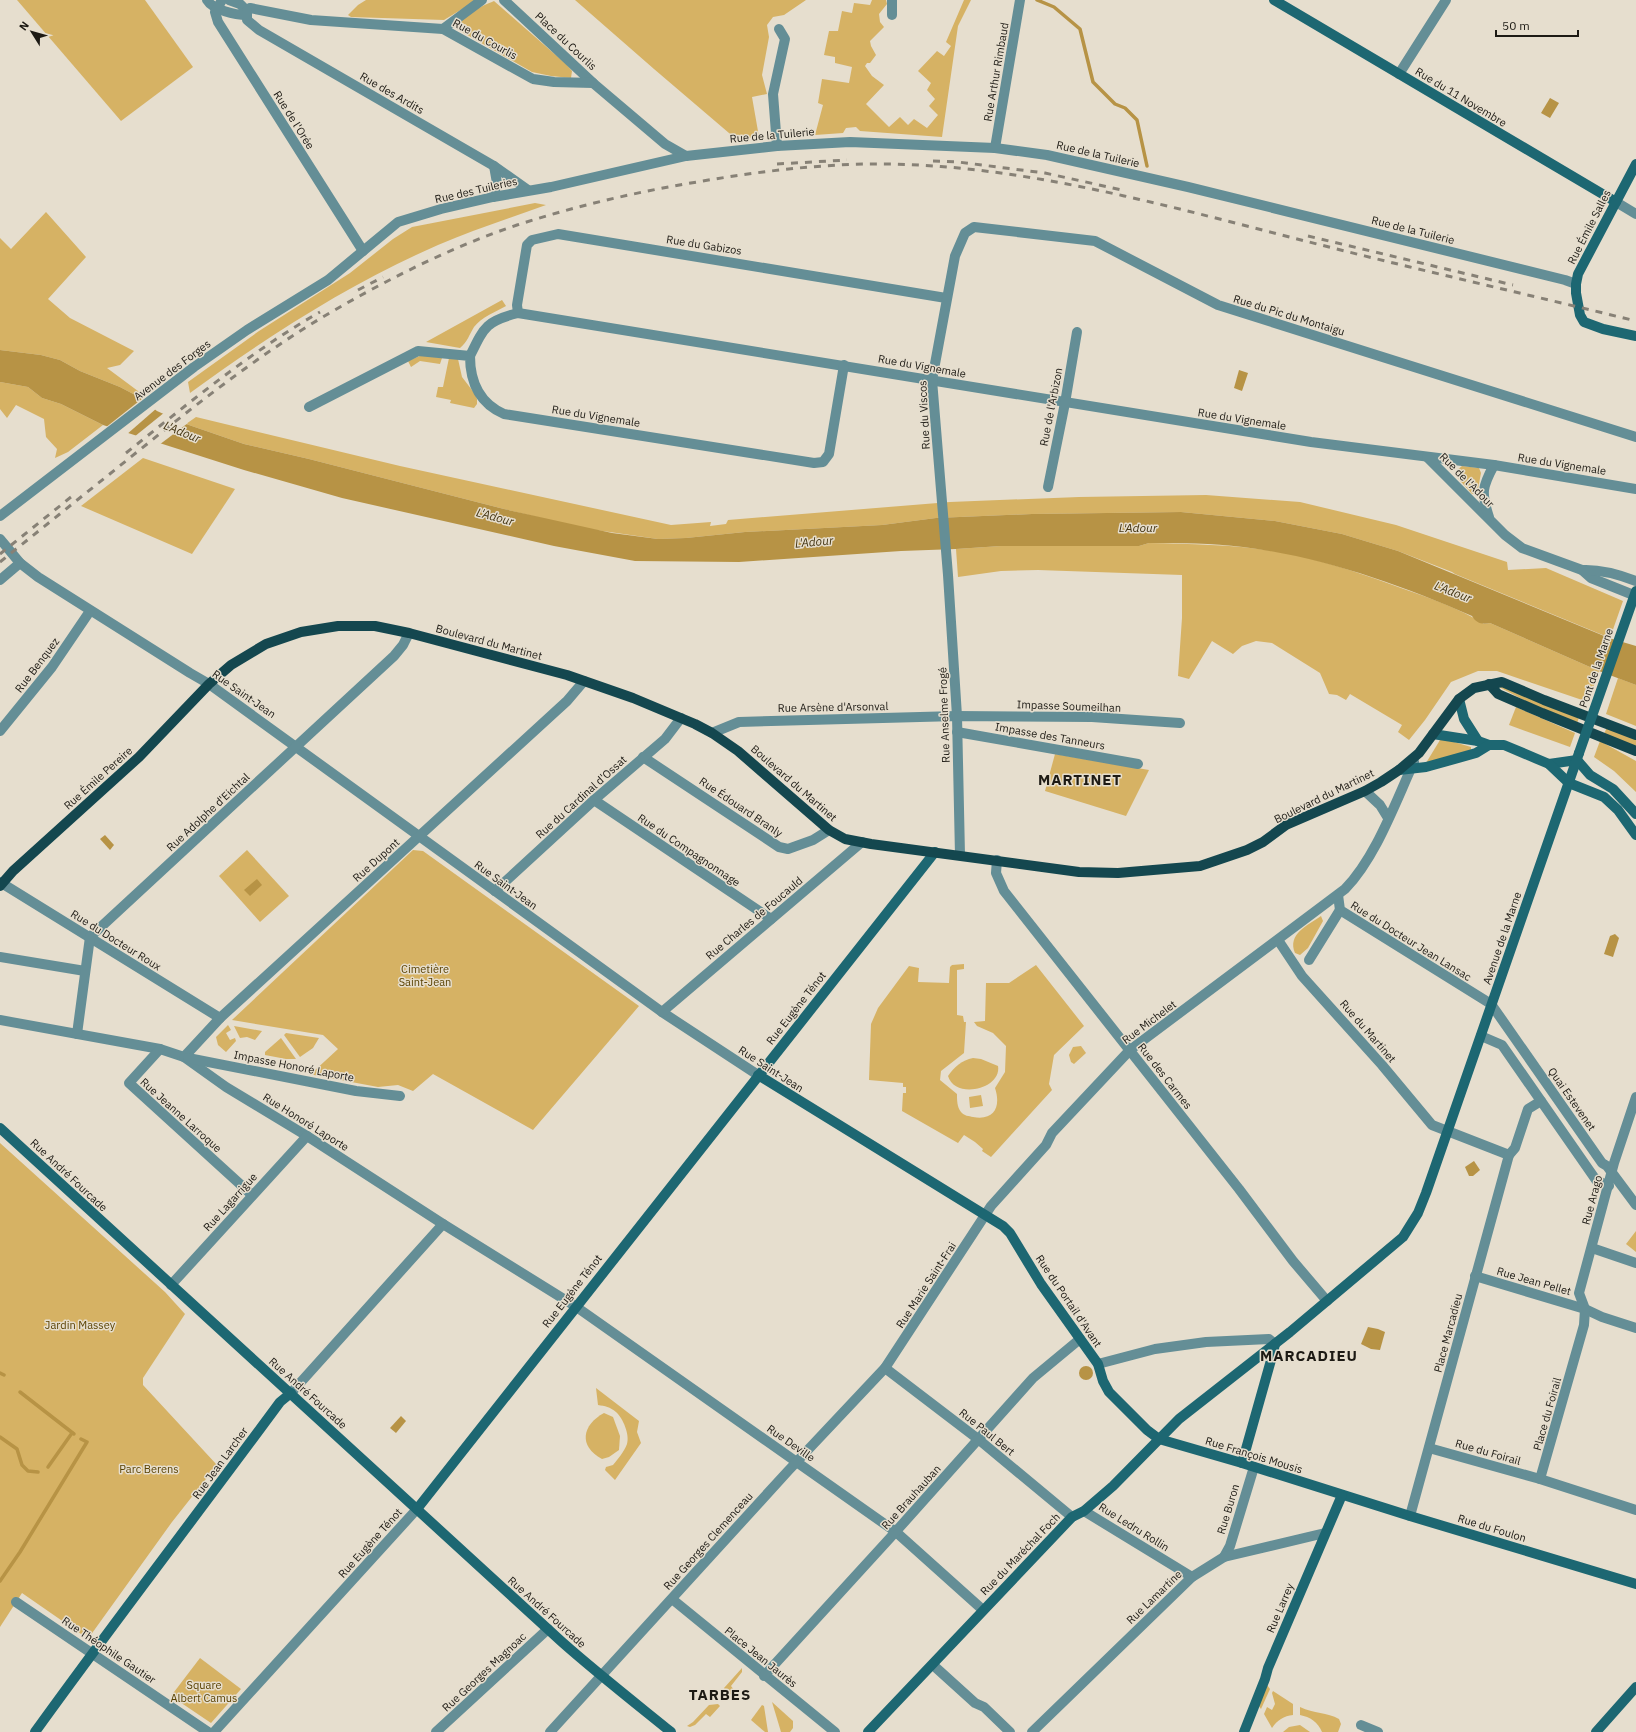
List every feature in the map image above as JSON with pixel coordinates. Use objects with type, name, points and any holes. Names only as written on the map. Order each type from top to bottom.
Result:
[{"type":"main road","name":"Boulevard du Martinet","points":[[209,684],[231,665],[266,644],[301,632],[338,626],[375,626],[567,675],[633,698],[681,718],[712,733],[738,751],[829,830],[845,838],[862,842],[1079,872],[1118,873],[1200,866],[1247,850],[1263,842],[1286,825],[1365,791],[1399,770],[1419,753],[1459,699],[1474,688],[1489,684]]},
{"type":"main road","points":[[1489,684],[1502,682],[1544,700],[1636,735]]},
{"type":"main road","name":"Rue Émile Pereire","points":[[1,884],[139,757],[209,684]]},
{"type":"main road","points":[[1489,684],[1498,694],[1636,751]]},
{"type":"street","points":[[207,0],[210,5],[219,4],[247,13]]},
{"type":"street","name":"Rue des Ardits","points":[[229,0],[240,4],[247,13],[247,20],[259,30],[494,166],[528,190]]},
{"type":"street","points":[[443,29],[482,0]]},
{"type":"street","name":"Place du Courlis","points":[[504,0],[593,83]]},
{"type":"street","points":[[892,0],[892,15]]},
{"type":"street","name":"Rue Arthur Rimbaud","points":[[995,148],[1020,0]]},
{"type":"street","name":"Rue du 11 Novembre","points":[[1274,0],[1636,214]]},
{"type":"street","points":[[1399,74],[1446,0]]},
{"type":"street","name":"Rue de l'Orée","points":[[219,4],[215,12],[218,22],[363,251]]},
{"type":"street","name":"Rue du Courlis","points":[[247,13],[250,8],[311,20],[443,29],[533,79],[554,82],[593,83]]},
{"type":"street","points":[[777,146],[773,94],[785,39],[779,29]]},
{"type":"street","points":[[593,83],[665,144],[686,156]]},
{"type":"street","name":"Rue de la Tuilerie","points":[[604,174],[686,156],[777,146],[850,142],[995,148],[1047,155],[1188,187],[1566,280],[1576,284]]},
{"type":"street","name":"Rue Émile Salles","points":[[1636,164],[1578,274],[1576,284],[1580,315],[1584,322],[1603,329],[1636,336]]},
{"type":"street","points":[[493,197],[497,183],[494,166]]},
{"type":"street","name":"Rue des Tuileries","points":[[363,251],[398,222],[441,209],[493,197],[551,187],[604,174]]},
{"type":"street","name":"Rue du Pic du Montaigu","points":[[955,256],[965,233],[974,227],[1095,241],[1218,305],[1636,437]]},
{"type":"street","name":"Rue du Gabizos","points":[[518,313],[517,306],[527,245],[532,240],[558,234],[946,298]]},
{"type":"street","name":"Avenue des Forges","points":[[0,516],[194,367],[247,330],[328,280],[363,251]]},
{"type":"street","name":"Rue du Viscos","points":[[948,575],[932,380],[955,256]]},
{"type":"street","name":"Rue du Vignemale","points":[[844,365],[829,454],[823,462],[814,463],[504,414],[492,409],[479,393],[473,381],[470,368],[470,356],[481,331],[489,324],[503,317],[518,313],[844,365],[1065,403],[1311,442],[1494,465],[1636,489]]},
{"type":"street","name":"Rue de l'Arbizon","points":[[1048,487],[1065,403],[1076,332]]},
{"type":"street","points":[[309,407],[418,351],[470,356]]},
{"type":"street","name":"Rue de l'Adour","points":[[1427,457],[1504,535],[1522,548],[1582,570],[1591,578],[1636,596]]},
{"type":"street","name":"Rue de l'Adour","points":[[1489,519],[1484,502],[1484,486],[1494,465]]},
{"type":"street","name":"Rue Saint-Jean","points":[[0,538],[20,563],[38,577],[90,611],[209,684],[662,1012],[758,1075],[985,1215]]},
{"type":"street","points":[[0,580],[20,563]]},
{"type":"street","name":"Rue de l'Adour","points":[[1582,570],[1594,569],[1636,580]]},
{"type":"street","name":"Rue Anselme Frogé","points":[[948,575],[957,716],[960,855]]},
{"type":"street","name":"Pont de la Marne","points":[[1578,756],[1636,591]]},
{"type":"street","name":"Rue Benquez","points":[[0,731],[52,667],[90,611]]},
{"type":"street","name":"Rue Adolphe d'Eichtal","points":[[90,937],[394,656],[403,646],[409,634]]},
{"type":"street","name":"Rue Dupont","points":[[184,1057],[220,1018],[567,701],[584,681]]},
{"type":"street","points":[[1459,699],[1464,719],[1478,740]]},
{"type":"street","name":"Impasse Soumeilhan","points":[[957,716],[1092,717],[1180,724]]},
{"type":"street","name":"Rue Arsène d'Arsonval","points":[[712,733],[739,722],[957,716]]},
{"type":"street","name":"Rue du Cardinal d'Ossat","points":[[495,891],[594,800],[665,739],[681,718]]},
{"type":"street","name":"Impasse des Tanneurs","points":[[957,732],[1138,764]]},
{"type":"street","points":[[1433,734],[1478,740],[1489,745],[1504,745],[1549,764],[1569,783],[1599,794],[1609,800],[1636,835]]},
{"type":"street","name":"Boulevard du Martinet","points":[[1399,770],[1426,767],[1476,753],[1489,745]]},
{"type":"street","name":"Rue du Docteur Jean Lansac","points":[[1309,960],[1340,910],[1338,895],[1356,878],[1365,864],[1419,753]]},
{"type":"street","points":[[1549,764],[1578,756],[1590,775],[1613,788],[1636,814]]},
{"type":"street","name":"Avenue de la Marne","points":[[1446,1131],[1481,1036],[1578,756]]},
{"type":"street","name":"Rue Édouard Branly","points":[[643,757],[779,848],[788,849],[813,840],[829,830]]},
{"type":"street","points":[[1365,791],[1380,805],[1388,818]]},
{"type":"street","name":"Rue du Compagnonnage","points":[[594,800],[771,919]]},
{"type":"street","name":"Rue Charles de Foucauld","points":[[662,1012],[862,842]]},
{"type":"street","name":"Rue Eugène Ténot","points":[[214,1732],[417,1508],[935,852]]},
{"type":"street","name":"Rue des Carmes","points":[[997,860],[996,873],[1004,891],[1239,1189],[1293,1260],[1327,1301]]},
{"type":"street","name":"Rue du Docteur Roux","points":[[1,884],[90,937],[220,1018]]},
{"type":"street","name":"Rue Michelet","points":[[985,1215],[1046,1144],[1052,1133],[1130,1050],[1338,895]]},
{"type":"street","name":"Rue du Docteur Jean Lansac","points":[[1340,910],[1491,1004]]},
{"type":"street","points":[[77,1034],[90,937]]},
{"type":"street","name":"Rue du Martinet","points":[[1278,940],[1302,976],[1382,1065],[1432,1124],[1446,1131]]},
{"type":"street","points":[[0,957],[85,971]]},
{"type":"street","name":"Quai Estevenet","points":[[1491,1004],[1602,1163],[1607,1166],[1636,1205]]},
{"type":"street","name":"Rue Honoré Laporte","points":[[0,1020],[160,1049],[184,1057],[226,1087],[307,1136],[443,1224],[576,1306]]},
{"type":"street","points":[[1481,1036],[1502,1045],[1596,1180],[1609,1186]]},
{"type":"street","name":"Rue Jeanne Larroque","points":[[160,1049],[129,1084],[252,1195]]},
{"type":"street","name":"Impasse Honoré Laporte","points":[[184,1057],[333,1086],[400,1096]]},
{"type":"street","name":"Rue Arago","points":[[1585,1309],[1579,1293],[1612,1173],[1636,1097]]},
{"type":"street","name":"Place Marcadieu","points":[[1410,1516],[1509,1155],[1515,1148],[1528,1109],[1541,1101]]},
{"type":"street","name":"Rue André Fourcade","points":[[0,1128],[601,1676]]},
{"type":"street","points":[[1242,1463],[1275,1344],[1403,1237],[1418,1213],[1446,1131],[1509,1155]]},
{"type":"street","name":"Rue Lagarrigue","points":[[171,1285],[307,1136]]},
{"type":"street","name":"Rue du Portail d'Avant","points":[[985,1215],[1003,1226],[1010,1233],[1041,1284],[1098,1364],[1155,1350],[1196,1344],[1269,1339],[1275,1344]]},
{"type":"street","name":"Rue Marie Saint-Frai","points":[[885,1368],[985,1215]]},
{"type":"street","name":"Rue Jean Larcher","points":[[35,1732],[92,1652],[188,1527],[280,1402],[291,1393],[443,1224]]},
{"type":"street","points":[[1592,1248],[1636,1263]]},
{"type":"street","name":"Rue Jean Pellet","points":[[1475,1276],[1585,1309]]},
{"type":"street","name":"Rue Deville","points":[[576,1306],[896,1532],[983,1610]]},
{"type":"street","points":[[1585,1309],[1602,1317],[1636,1328]]},
{"type":"street","name":"Place du Foirail","points":[[1540,1479],[1584,1326],[1585,1309]]},
{"type":"street","name":"Rue Brauhauban","points":[[764,1676],[896,1532],[1033,1378],[1080,1339]]},
{"type":"street","name":"Rue du Maréchal Foch","points":[[868,1732],[1072,1517],[1084,1511],[1113,1486],[1180,1419],[1275,1344]]},
{"type":"street","points":[[1098,1364],[1102,1381],[1109,1392],[1147,1430],[1159,1439]]},
{"type":"street","name":"Rue Paul Bert","points":[[885,1368],[978,1439],[1072,1517]]},
{"type":"street","name":"Rue Georges Clemenceau","points":[[550,1732],[885,1368]]},
{"type":"street","name":"Rue François Mousis","points":[[1159,1439],[1242,1463],[1342,1495]]},
{"type":"street","name":"Rue du Foirail","points":[[1429,1448],[1540,1479]]},
{"type":"street","name":"Rue Buron","points":[[1224,1557],[1230,1546],[1254,1467]]},
{"type":"street","points":[[1540,1479],[1636,1510]]},
{"type":"street","name":"Rue du Foulon","points":[[1342,1495],[1636,1584]]},
{"type":"street","name":"Rue Larrey","points":[[1244,1732],[1268,1668],[1342,1495]]},
{"type":"street","name":"Rue Ledru Rollin","points":[[1084,1511],[1192,1577]]},
{"type":"street","name":"Rue Lamartine","points":[[1032,1732],[1192,1577],[1224,1557],[1325,1533]]},
{"type":"street","name":"Place Jean Jaurès","points":[[672,1599],[764,1676],[835,1732]]},
{"type":"street","name":"Rue Théophile Gautier","points":[[16,1602],[92,1652],[208,1732]]},
{"type":"street","name":"Rue Georges Magnoac","points":[[436,1732],[548,1629]]},
{"type":"street","points":[[933,1665],[975,1703],[984,1707],[1010,1732]]},
{"type":"street","points":[[601,1676],[608,1680],[671,1732]]},
{"type":"street","points":[[1596,1732],[1636,1688]]},
{"type":"street","points":[[1361,1725],[1378,1732]]},
{"type":"green space","points":[[17,0],[145,0],[193,67],[121,121]]},
{"type":"green space","points":[[366,0],[477,0],[444,20],[351,17],[348,15],[358,5]]},
{"type":"green space","points":[[575,0],[806,0],[784,15],[773,17],[767,25],[769,37],[762,75],[767,94],[752,97],[759,137],[736,139]]},
{"type":"green space","points":[[872,0],[886,0],[887,4],[879,14],[880,22],[884,27],[870,41],[876,55],[870,63],[867,63],[865,66],[872,76],[884,85],[866,104],[889,127],[900,117],[908,125],[914,119],[927,128],[938,115],[929,106],[935,99],[927,90],[931,83],[918,71],[937,51],[944,56],[951,46],[946,42],[964,0],[971,0],[958,26],[942,137],[860,131],[856,127],[846,128],[843,133],[815,135],[823,105],[818,103],[822,79],[849,83],[852,67],[835,63],[835,57],[824,55],[829,31],[838,31],[842,11],[852,13],[854,3],[870,5]]},
{"type":"green space","points":[[494,1],[566,64],[572,71],[571,78],[532,72],[457,29],[459,24],[467,15]]},
{"type":"green space","points":[[535,203],[546,205],[438,245],[405,260],[341,294],[279,331],[190,393],[188,382],[259,331],[350,273],[393,239],[412,227]]},
{"type":"green space","points":[[46,212],[86,257],[48,299],[70,318],[134,351],[120,365],[107,368],[142,394],[139,397],[120,387],[80,371],[60,360],[41,355],[0,350],[0,238],[11,249]]},
{"type":"green space","points":[[502,300],[506,306],[477,323],[467,340],[460,348],[426,342]]},
{"type":"green space","points":[[422,355],[442,358],[440,364],[420,361],[411,367],[408,361]]},
{"type":"green space","points":[[449,358],[458,359],[462,377],[477,399],[477,404],[474,408],[450,403],[451,400],[436,397],[438,387],[443,387]]},
{"type":"green space","points":[[0,382],[28,387],[42,398],[61,404],[103,425],[68,452],[55,458],[57,449],[46,437],[44,419],[16,405],[7,418],[0,409]]},
{"type":"green space","points":[[196,417],[400,466],[671,525],[711,522],[710,526],[726,524],[728,520],[950,502],[1079,497],[1206,495],[1300,502],[1396,525],[1507,562],[1508,570],[1546,568],[1623,601],[1610,638],[1398,551],[1342,534],[1275,521],[1181,512],[1032,514],[936,518],[882,525],[745,532],[686,538],[658,539],[582,528],[244,444],[186,424]]},
{"type":"green space","points":[[143,458],[235,489],[192,554],[81,506]]},
{"type":"green space","points":[[1462,466],[1479,468],[1481,473],[1477,494],[1472,494],[1456,476],[1456,471]]},
{"type":"green space","points":[[1149,543],[1263,549],[1300,556],[1351,570],[1444,604],[1484,624],[1490,623],[1599,671],[1588,702],[1497,671],[1478,671],[1451,682],[1425,720],[1409,740],[1398,732],[1402,725],[1350,694],[1346,700],[1337,695],[1329,694],[1320,673],[1272,643],[1256,641],[1242,646],[1233,654],[1212,641],[1189,679],[1178,676],[1182,618],[1182,575],[1038,570],[1001,571],[958,577],[956,549],[1001,546],[1139,546]]},
{"type":"green space","points":[[1618,678],[1636,685],[1636,726],[1606,714]]},
{"type":"green space","points":[[1500,686],[1579,717],[1577,724],[1531,704],[1499,687]]},
{"type":"green space","points":[[1516,707],[1575,733],[1570,747],[1509,725]]},
{"type":"green space","points":[[1607,727],[1636,739],[1636,746],[1604,734]]},
{"type":"green space","points":[[1444,739],[1471,747],[1471,750],[1426,763],[1440,740]]},
{"type":"green space","points":[[1600,741],[1636,761],[1636,792],[1614,771],[1594,757]]},
{"type":"green space","points":[[1055,754],[1149,770],[1126,816],[1045,791]]},
{"type":"green space","points":[[247,850],[289,896],[260,922],[219,876]]},
{"type":"green space","name":"Cimetière Saint-Jean","points":[[413,850],[423,851],[639,1006],[533,1130],[433,1074],[413,1091],[398,1085],[378,1087],[314,1075],[312,1073],[338,1049],[323,1035],[232,1020]]},
{"type":"green space","points":[[1321,916],[1323,921],[1308,948],[1300,955],[1295,953],[1293,946],[1296,935]]},
{"type":"green space","points":[[964,964],[964,969],[957,970],[957,1015],[963,1016],[964,1022],[966,1022],[964,1053],[941,1071],[940,1080],[957,1094],[959,1108],[961,1112],[967,1116],[981,1118],[987,1117],[994,1111],[997,1101],[995,1088],[1005,1072],[1006,1046],[993,1033],[977,1026],[974,1022],[985,1021],[986,983],[1009,983],[1036,965],[1084,1026],[1054,1055],[1049,1084],[1052,1090],[991,1157],[982,1151],[983,1149],[975,1142],[964,1135],[958,1143],[902,1111],[903,1093],[906,1093],[906,1087],[903,1087],[903,1083],[869,1080],[871,1024],[878,1008],[909,966],[919,968],[918,982],[949,983],[950,967],[952,965]]},
{"type":"green space","points":[[228,1025],[231,1030],[226,1033],[230,1040],[235,1038],[236,1041],[226,1052],[218,1045],[216,1037]]},
{"type":"green space","points":[[234,1026],[262,1031],[255,1040],[247,1037],[240,1038]]},
{"type":"green space","points":[[286,1033],[319,1038],[313,1048],[300,1057],[284,1035]]},
{"type":"green space","points":[[281,1038],[296,1059],[286,1059],[265,1055],[265,1052]]},
{"type":"green space","points":[[1081,1046],[1086,1053],[1074,1064],[1071,1062],[1069,1055],[1073,1047]]},
{"type":"green space","points":[[973,1058],[981,1059],[998,1066],[997,1074],[993,1081],[986,1086],[977,1089],[959,1088],[952,1083],[948,1076],[959,1064],[965,1060]]},
{"type":"green space","points":[[981,1095],[983,1106],[970,1108],[969,1097]]},
{"type":"green space","name":"Jardin Massey","points":[[0,1143],[165,1292],[185,1314],[143,1378],[143,1385],[217,1465],[172,1522],[90,1636],[86,1634],[84,1636],[22,1593],[0,1627]]},
{"type":"green space","points":[[1636,1231],[1636,1252],[1626,1244]]},
{"type":"green space","points":[[596,1388],[639,1421],[637,1432],[641,1443],[615,1480],[605,1470],[606,1467],[613,1465],[621,1455],[627,1444],[628,1436],[619,1415],[612,1409],[598,1405]]},
{"type":"green space","points":[[604,1413],[613,1417],[620,1436],[619,1450],[609,1457],[602,1459],[594,1454],[589,1448],[586,1442],[586,1436],[587,1429],[591,1423]]},
{"type":"green space","name":"Square Albert Camus","points":[[200,1658],[241,1689],[211,1723],[171,1696]]},
{"type":"green space","points":[[742,1668],[742,1672],[731,1686],[734,1690],[727,1698],[724,1688]]},
{"type":"green space","points":[[1267,1685],[1270,1689],[1261,1709],[1258,1705]]},
{"type":"green space","points":[[1273,1691],[1293,1704],[1293,1715],[1281,1719],[1272,1728],[1264,1714],[1267,1707],[1272,1710],[1275,1704],[1272,1693]]},
{"type":"green space","points":[[772,1702],[793,1721],[793,1728],[790,1732],[781,1732]]},
{"type":"green space","points":[[718,1704],[720,1706],[710,1717],[706,1714],[695,1725],[690,1727],[687,1726],[693,1722],[709,1705]]},
{"type":"green space","points":[[762,1705],[764,1706],[768,1732],[765,1732],[751,1720]]},
{"type":"green space","points":[[1300,1707],[1339,1719],[1341,1724],[1338,1732],[1322,1732],[1313,1720],[1300,1715]]},
{"type":"green space","points":[[1300,1725],[1310,1732],[1283,1732],[1289,1727]]},
{"type":"water","points":[[1550,98],[1559,103],[1550,118],[1541,113]]},
{"type":"water","name":"L'Adour","points":[[0,350],[41,355],[60,360],[80,371],[120,387],[139,397],[157,411],[186,424],[244,444],[309,459],[504,509],[612,533],[658,539],[686,538],[745,532],[882,525],[936,518],[1032,514],[1181,512],[1275,521],[1342,534],[1398,551],[1609,638],[1636,646],[1636,685],[1599,671],[1490,623],[1480,623],[1472,616],[1417,593],[1360,573],[1331,565],[1243,547],[1208,544],[1161,543],[1149,543],[1139,546],[1001,546],[739,562],[635,561],[554,546],[342,498],[244,470],[103,425],[61,404],[42,398],[28,387],[0,382]]},
{"type":"water","points":[[1239,370],[1248,373],[1242,391],[1234,388]]},
{"type":"water","points":[[105,835],[114,845],[110,850],[100,839]]},
{"type":"water","points":[[257,879],[262,885],[250,896],[244,890]]},
{"type":"water","points":[[1615,934],[1619,938],[1613,957],[1604,954],[1610,936]]},
{"type":"water","points":[[1474,1161],[1480,1170],[1473,1176],[1469,1176],[1465,1167]]},
{"type":"water","points":[[1368,1327],[1385,1332],[1380,1350],[1371,1349],[1361,1344]]},
{"type":"water","points":[[1086,1366],[1091,1368],[1093,1373],[1091,1378],[1086,1380],[1081,1378],[1079,1373],[1081,1368]]},
{"type":"water","points":[[401,1416],[406,1421],[396,1433],[390,1428]]},
{"type":"pier","points":[[143,398],[157,408],[126,435],[105,428]]},
{"type":"pier","points":[[165,412],[188,423],[159,445],[134,437]]},
{"type":"waterway","points":[[1037,0],[1054,7],[1080,29],[1093,82],[1115,104],[1125,108],[1137,120],[1147,166]]},
{"type":"waterway","points":[[0,1373],[4,1375]]},
{"type":"waterway","points":[[20,1392],[74,1434]]},
{"type":"waterway","points":[[48,1467],[72,1433]]},
{"type":"waterway","points":[[0,1437],[17,1449],[22,1465],[28,1471],[38,1472]]},
{"type":"waterway","points":[[0,1581],[20,1552],[87,1442],[81,1439]]},
{"type":"railway","points":[[777,164],[847,160]]},
{"type":"railway","points":[[933,161],[958,162],[1045,173],[1122,190]]},
{"type":"railway","points":[[0,562],[175,422],[243,370],[315,322],[383,284],[426,262],[471,242],[539,218],[629,195],[745,174],[818,166],[891,164],[945,167],[1053,181],[1159,204],[1357,254],[1636,321]]},
{"type":"railway","points":[[1308,236],[1513,285]]},
{"type":"railway","points":[[358,290],[383,277]]},
{"type":"railway","points":[[126,453],[244,361],[294,327],[320,312]]},
{"type":"railway","points":[[0,554],[76,493]]},
{"type":"district","name":"MARTINET","points":[[1080,780]]},
{"type":"district","name":"MARCADIEU","points":[[1309,1356]]},
{"type":"district","name":"TARBES","points":[[720,1695]]},
{"type":"park label","name":"Parc Berens","points":[[149,1469]]}]
